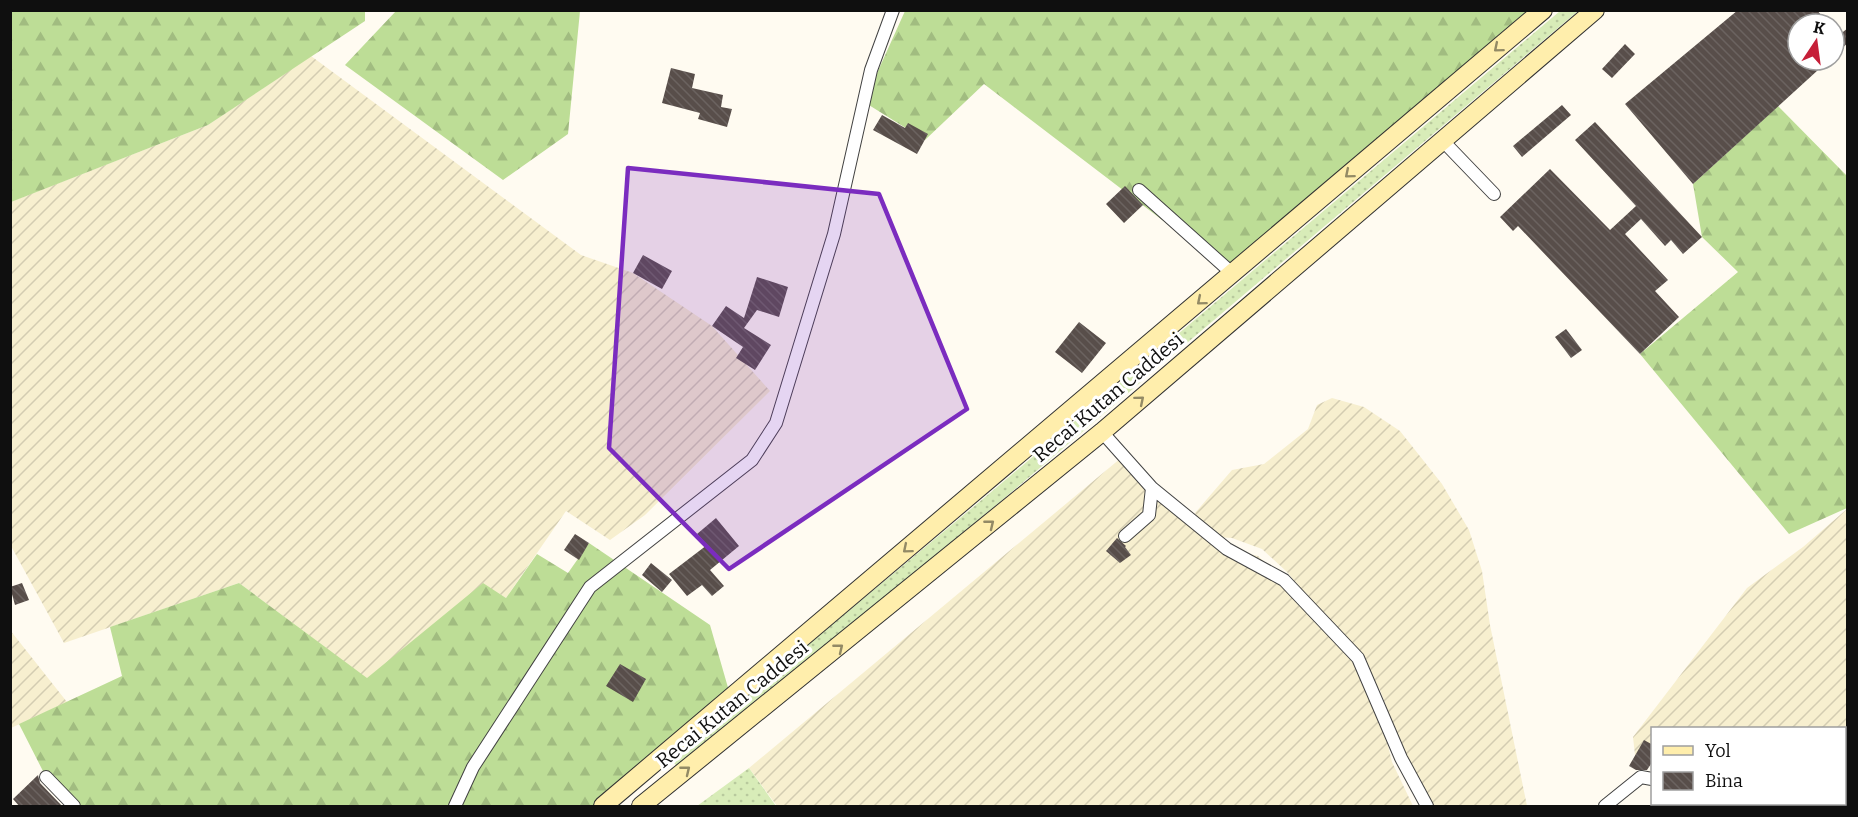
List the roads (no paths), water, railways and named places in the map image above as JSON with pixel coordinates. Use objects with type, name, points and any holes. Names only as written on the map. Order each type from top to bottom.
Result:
[{"type":"main road","name":"Recai Kutan Caddesi","points":[[603,807],[1543,10]]},
{"type":"main road","name":"Recai Kutan Caddesi","points":[[641,807],[1102,432],[1596,10]]},
{"type":"street","points":[[455,807],[473,767],[590,587],[752,460],[776,423],[834,234],[871,70],[893,10]]},
{"type":"street","points":[[1443,141],[1494,194]]},
{"type":"street","points":[[1139,190],[1233,273]]},
{"type":"street","points":[[1102,432],[1152,488],[1227,549],[1284,580],[1358,658],[1401,758],[1427,807]]},
{"type":"street","points":[[1125,536],[1149,515],[1152,488]]},
{"type":"street","points":[[46,777],[74,807]]},
{"type":"street","points":[[1605,807],[1641,777],[1651,779]]}]
